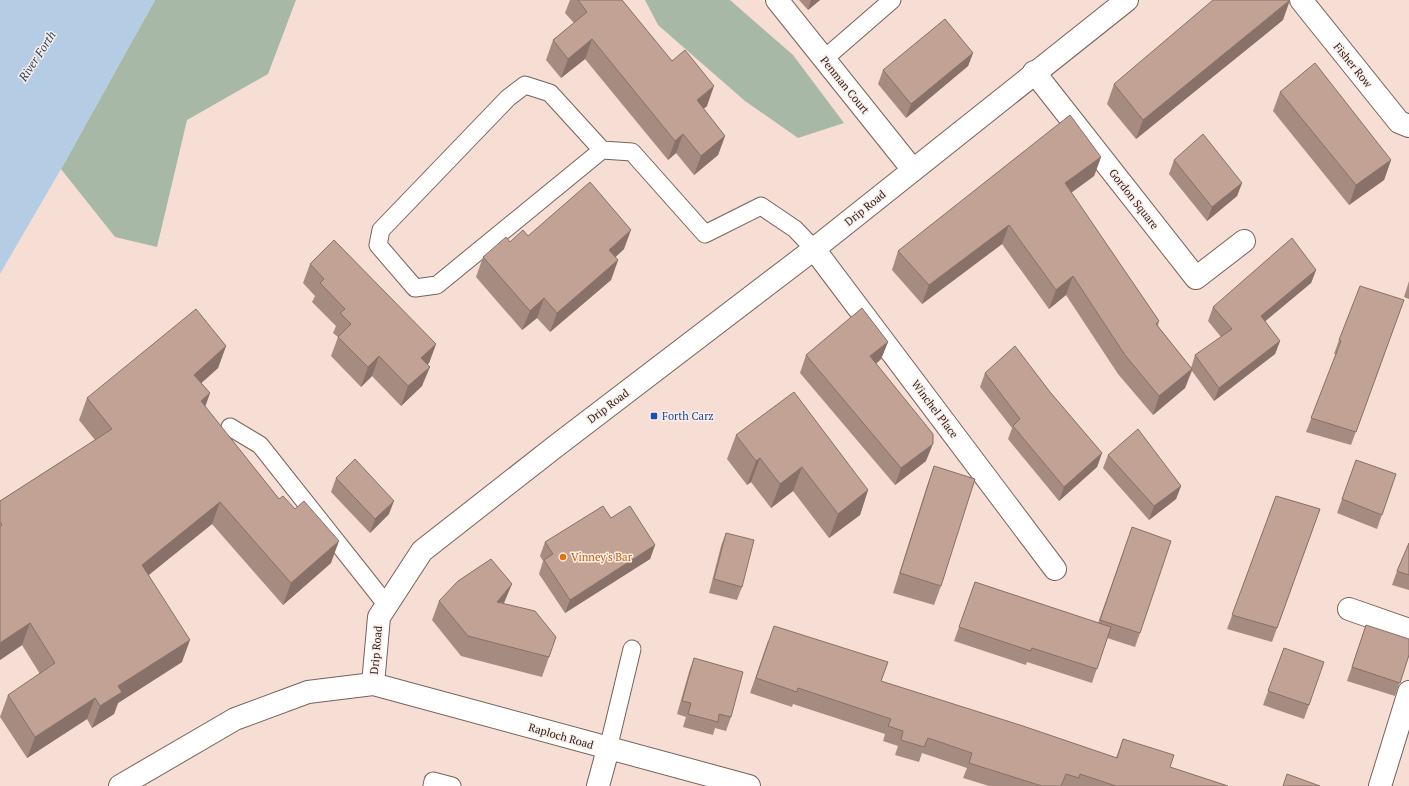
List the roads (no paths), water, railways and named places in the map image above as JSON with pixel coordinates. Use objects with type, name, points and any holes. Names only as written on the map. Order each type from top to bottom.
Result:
[{"type":"street","name":"Penman Court","points":[[777,0],[913,170]]},
{"type":"street","name":"Drip Road","points":[[120,786],[235,720],[308,692],[373,684],[379,617],[386,604],[422,552],[556,446],[814,249],[1034,72],[1127,0]]},
{"type":"street","name":"Fisher Row","points":[[1301,0],[1399,122],[1409,126]]},
{"type":"street","name":"Gordon Square","points":[[1034,72],[1196,278],[1244,240]]},
{"type":"street","name":"Winchel Place","points":[[814,249],[1055,569]]},
{"type":"street","points":[[1349,610],[1409,630]]},
{"type":"street","name":"Raploch Road","points":[[373,684],[608,749],[749,786]]},
{"type":"street","points":[[1380,786],[1409,692]]},
{"type":"street","points":[[598,786],[608,749]]},
{"type":"lane","points":[[824,59],[892,0]]},
{"type":"lane","points":[[602,150],[550,93],[525,85],[508,98],[381,230],[378,245],[415,288],[437,285],[602,150],[632,152],[705,234],[761,206],[795,229],[814,249]]},
{"type":"lane","points":[[230,427],[260,445],[386,604]]},
{"type":"lane","points":[[608,749],[632,649]]},
{"type":"lane","points":[[432,786],[433,781],[452,786]]},
{"type":"water","name":"River Forth","points":[[0,0],[155,0],[61,169],[0,274]]},
{"type":"place","name":"Forth Carz","points":[[654,416]]},
{"type":"place","name":"Vinney's Bar","points":[[563,557]]}]
